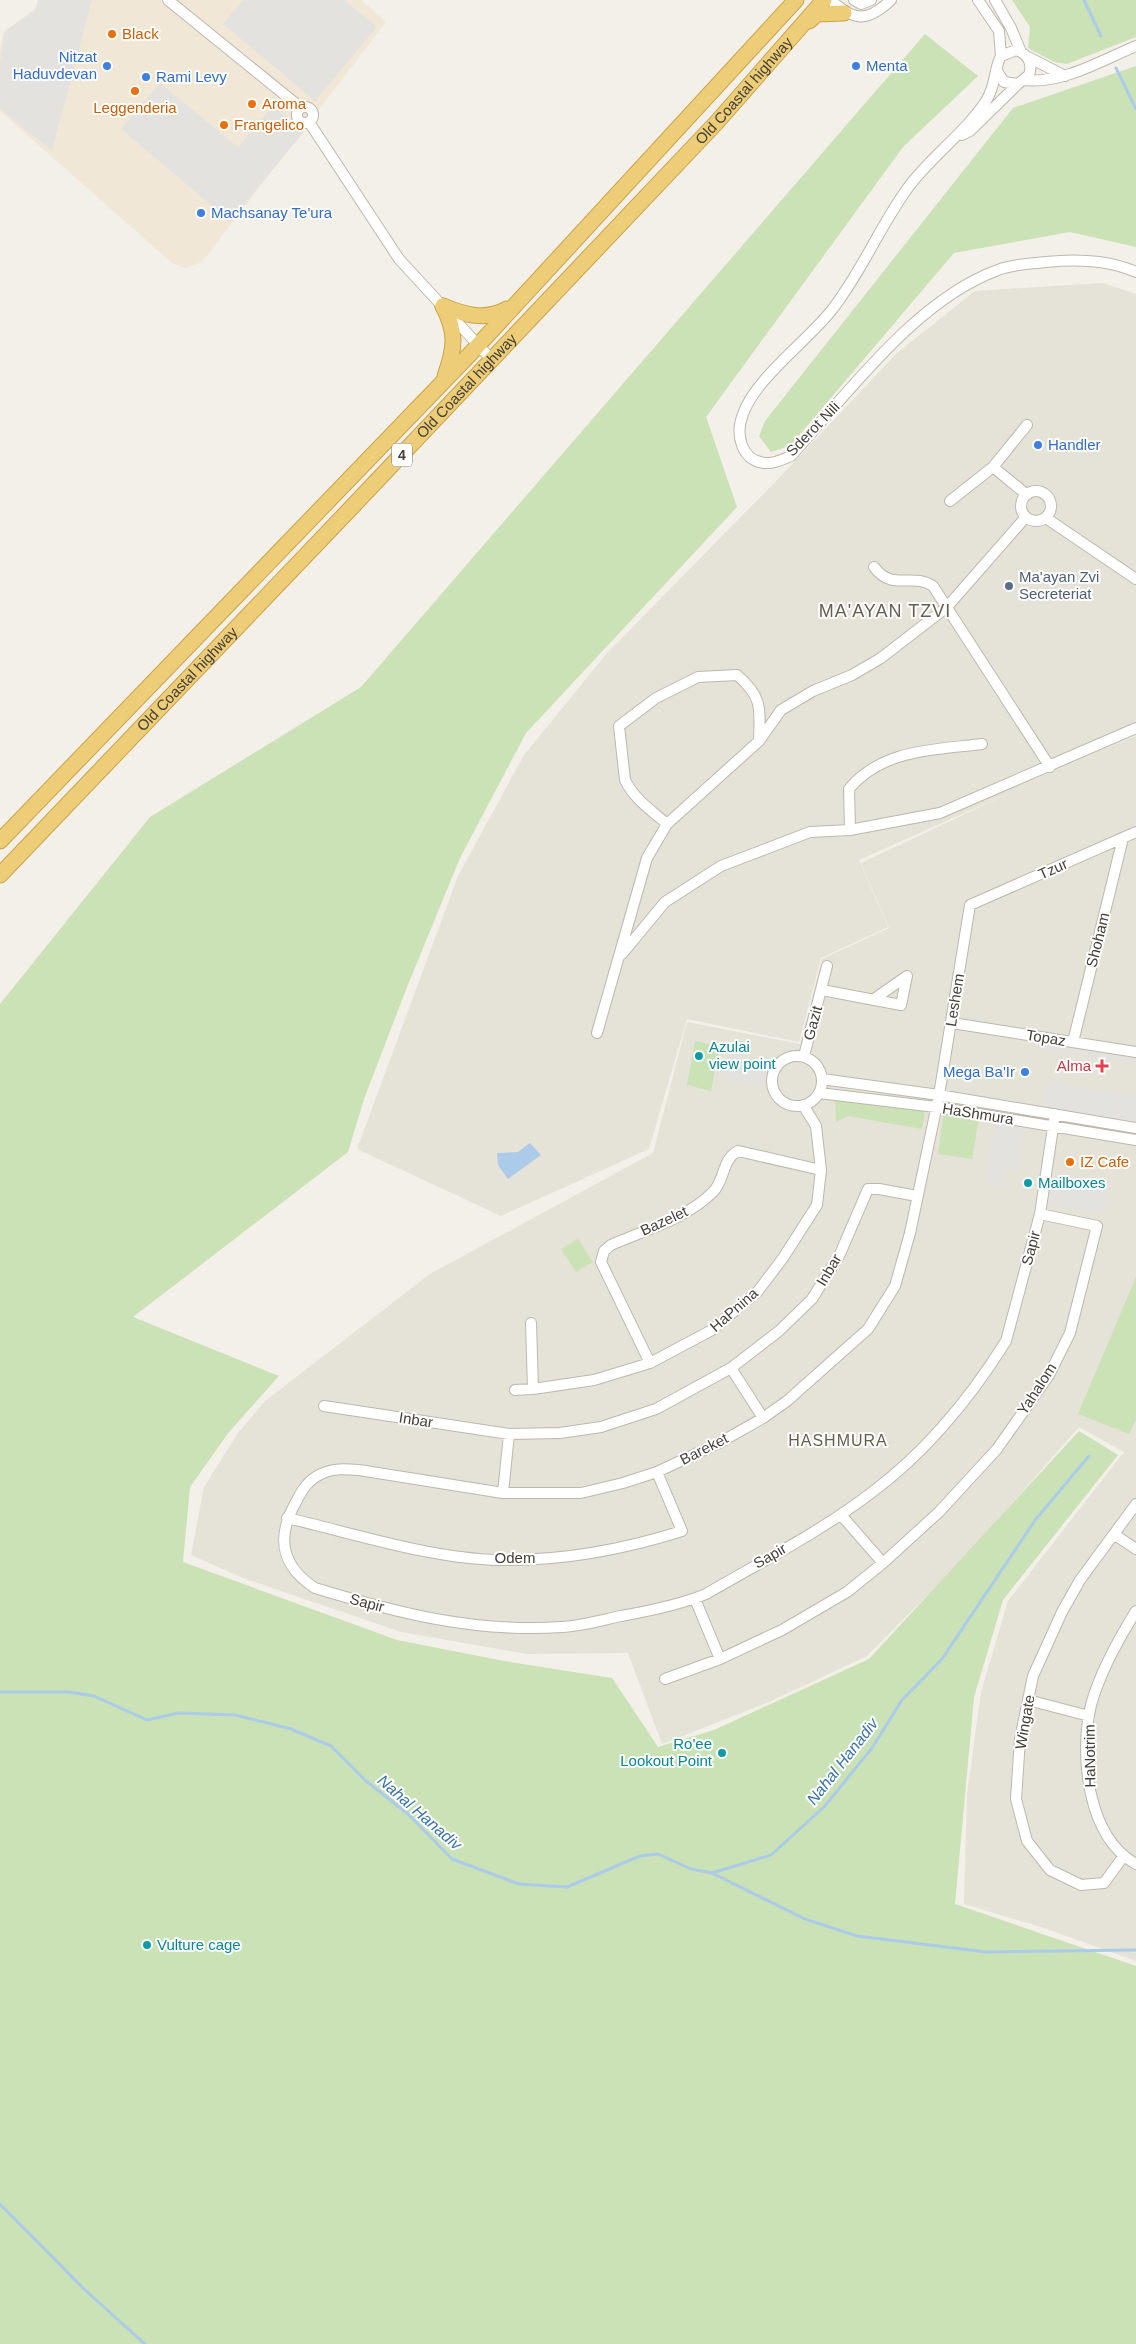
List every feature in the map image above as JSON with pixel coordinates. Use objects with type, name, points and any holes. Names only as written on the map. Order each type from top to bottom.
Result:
[{"type":"highway","name":"Old Coastal highway","points":[[0,842],[478,345],[796,0]]},
{"type":"highway","name":"Old Coastal highway","points":[[0,875],[717,122],[824,0]]},
{"type":"highway","points":[[798,30],[817,14],[844,13]]},
{"type":"highway","points":[[443,306],[461,314],[480,317],[492,316],[511,307]]},
{"type":"highway","points":[[443,306],[451,322],[454,346],[444,380]]},
{"type":"street","points":[[168,0],[300,108],[306,107],[312,111],[312,118],[309,122],[399,259],[491,359]]},
{"type":"street","points":[[831,0],[844,13],[858,17],[868,16],[881,10],[891,0]]},
{"type":"street","points":[[854,0],[861,4],[871,0]]},
{"type":"street","points":[[978,0],[999,30],[1001,56],[997,71],[1004,82],[1042,82],[1065,76],[1136,46]]},
{"type":"street","points":[[995,0],[1031,69],[1021,82]]},
{"type":"street","points":[[1001,56],[1010,50],[1065,76]]},
{"type":"street","name":"Sderot Nili","points":[[997,71],[995,86],[985,102],[956,138],[933,159],[908,188],[885,221],[852,284],[830,312],[764,382],[752,399],[743,414],[739,436],[744,450],[751,459],[765,464],[777,462],[791,456],[907,328],[963,287],[999,269],[1063,260],[1110,264],[1136,272]]},
{"type":"street","name":"Sderot Nili","points":[[956,138],[970,131],[1021,82]]},
{"type":"street","points":[[950,501],[993,467],[1027,424]]},
{"type":"street","points":[[993,467],[1026,494]]},
{"type":"street","points":[[1040,491],[1048,497],[1052,506],[1046,518],[1033,522],[1025,518],[1022,513],[1021,503],[1026,494],[1040,491]]},
{"type":"street","points":[[597,1033],[647,858],[667,824],[759,740],[782,710],[813,691],[852,675],[880,658],[947,607],[1025,518]]},
{"type":"street","points":[[1046,518],[1136,579]]},
{"type":"street","points":[[874,567],[880,574],[892,581],[920,580],[928,583],[941,596],[1050,767]]},
{"type":"street","points":[[667,824],[638,798],[625,780],[619,726],[656,698],[698,677],[737,675],[750,686],[758,698],[759,740]]},
{"type":"street","points":[[620,956],[665,902],[721,866],[810,832],[850,830],[940,813],[1050,767],[1136,728]]},
{"type":"street","points":[[850,830],[849,789],[859,776],[883,762],[909,752],[982,744]]},
{"type":"street","name":"Tzur","points":[[970,905],[1136,832]]},
{"type":"street","name":"Shoham","points":[[1073,1042],[1123,838]]},
{"type":"street","name":"Leshem","points":[[939,1095],[954,1020],[970,905]]},
{"type":"street","name":"Gazit","points":[[804,1056],[827,966]]},
{"type":"street","name":"Gazit","points":[[822,990],[874,999]]},
{"type":"street","name":"Topaz","points":[[954,1020],[1136,1052]]},
{"type":"street","points":[[791,1056],[804,1056],[818,1067],[822,1079],[819,1093],[812,1101],[795,1106],[781,1100],[776,1095],[772,1080],[774,1070],[781,1062],[791,1056]]},
{"type":"street","name":"HaShmura","points":[[822,1079],[939,1095],[1136,1128]]},
{"type":"street","name":"HaShmura","points":[[819,1093],[936,1107],[1136,1140]]},
{"type":"street","name":"Bareket","points":[[287,1518],[306,1484],[322,1473],[339,1469],[503,1493],[582,1493],[657,1472],[719,1443],[763,1418],[788,1401],[868,1329],[895,1286],[910,1232],[939,1095]]},
{"type":"street","name":"HaPnina","points":[[515,1390],[533,1390],[594,1380],[650,1362],[712,1330],[758,1290],[783,1258],[816,1205],[821,1170],[816,1126],[803,1105]]},
{"type":"street","name":"Sapir","points":[[287,1518],[283,1546],[301,1579],[315,1588],[428,1620],[495,1628],[563,1627],[695,1599],[841,1515],[872,1492],[928,1443],[996,1358],[1006,1341],[1040,1214],[1055,1114]]},
{"type":"street","name":"Bazelet","points":[[650,1362],[601,1262],[604,1251],[611,1244],[679,1216],[700,1203],[715,1190],[731,1155],[738,1151],[821,1170]]},
{"type":"street","name":"Inbar","points":[[324,1406],[509,1434],[560,1433],[601,1427],[656,1409],[731,1368],[779,1331],[812,1299],[840,1254],[868,1190],[879,1189],[917,1196]]},
{"type":"street","name":"Yahalom","points":[[665,1678],[720,1659],[790,1626],[847,1592],[883,1563],[939,1512],[997,1449],[1049,1375],[1070,1334],[1097,1226],[1040,1214]]},
{"type":"street","points":[[531,1323],[533,1390]]},
{"type":"street","points":[[731,1368],[763,1418]]},
{"type":"street","points":[[503,1493],[509,1434]]},
{"type":"street","name":"Odem","points":[[287,1518],[436,1553],[498,1560],[564,1558],[634,1546],[682,1530],[657,1472]]},
{"type":"street","name":"Wingate","points":[[1123,1857],[1104,1883],[1081,1885],[1050,1870],[1027,1841],[1016,1799],[1020,1739],[1034,1676],[1062,1612],[1080,1580],[1136,1504]]},
{"type":"street","points":[[841,1515],[883,1563]]},
{"type":"street","points":[[1115,1535],[1136,1549]]},
{"type":"street","points":[[695,1599],[720,1659]]},
{"type":"street","name":"HaNotrim","points":[[1136,1611],[1106,1664],[1089,1716],[1087,1748],[1091,1799],[1102,1828],[1123,1857],[1136,1864]]},
{"type":"street","points":[[1028,1700],[1089,1716]]},
{"type":"shaded area","points":[[38,0],[361,0],[386,22],[202,262],[186,268],[172,263],[0,111],[0,51],[3,33],[35,9]]},
{"type":"shaded area","points":[[38,0],[92,0],[52,151],[0,109],[0,62],[5,31],[36,9]]},
{"type":"shaded area","points":[[243,0],[344,0],[377,27],[315,101],[223,24]]},
{"type":"shaded area","points":[[160,83],[238,147],[273,106],[304,132],[230,221],[121,129]]},
{"type":"shaded area","points":[[1103,283],[1136,294],[1136,735],[1099,752],[1136,736],[1136,1961],[1044,1928],[964,1904],[967,1795],[981,1692],[1008,1601],[1124,1452],[1079,1427],[963,1559],[867,1656],[769,1702],[662,1744],[628,1653],[527,1654],[401,1632],[243,1578],[191,1555],[204,1487],[238,1433],[265,1401],[430,1274],[653,1153],[687,1022],[800,1044],[822,959],[889,928],[861,863],[1014,791],[859,860],[888,927],[821,958],[799,1042],[687,1019],[649,1149],[501,1216],[357,1149],[458,876],[524,755],[608,652],[779,478],[897,353],[975,291]]},
{"type":"shaded area","points":[[1045,1045],[1136,1059],[1136,1065],[1043,1051]]},
{"type":"shaded area","points":[[729,1055],[769,1063],[764,1087],[724,1079]]},
{"type":"shaded area","points":[[1048,1081],[1136,1097],[1136,1123],[1044,1107]]},
{"type":"shaded area","points":[[994,1124],[1025,1129],[1020,1171],[1009,1169],[1005,1188],[984,1184]]},
{"type":"shaded area","points":[[1048,1180],[1108,1191],[1105,1214],[1044,1204]]},
{"type":"green space","points":[[1012,0],[1136,0],[1136,37],[1067,64],[1054,62],[1028,48],[1030,27]]},
{"type":"green space","points":[[925,34],[978,76],[903,147],[706,417],[737,507],[526,733],[460,858],[364,1099],[348,1152],[133,1317],[279,1376],[229,1432],[190,1487],[183,1562],[397,1640],[504,1661],[612,1678],[658,1747],[714,1730],[869,1659],[1079,1431],[1118,1455],[1003,1600],[974,1697],[955,1904],[1136,1966],[1136,2344],[0,2344],[0,1004],[150,817],[361,687]]},
{"type":"green space","points":[[1136,66],[1136,247],[1070,232],[954,253],[790,446],[771,452],[759,436],[765,421],[1013,108]]},
{"type":"green space","points":[[695,1041],[719,1047],[711,1091],[687,1085]]},
{"type":"green space","points":[[835,1094],[925,1110],[922,1129],[848,1116],[836,1122]]},
{"type":"green space","points":[[944,1111],[979,1117],[972,1159],[938,1154]]},
{"type":"green space","points":[[578,1239],[593,1262],[576,1272],[561,1249]]},
{"type":"green space","points":[[1136,1277],[1136,1420],[1129,1434],[1078,1414]]},
{"type":"water","points":[[530,1143],[541,1155],[508,1179],[498,1165],[497,1153],[518,1152]]},
{"type":"waterway","points":[[1084,0],[1101,36]]},
{"type":"waterway","points":[[1116,68],[1136,109]]},
{"type":"waterway","name":"Nahal Hanadiv","points":[[0,1692],[69,1692],[94,1696],[147,1720],[179,1713],[235,1715],[291,1729],[331,1746],[366,1781],[408,1814],[452,1859],[519,1884],[567,1887],[640,1856],[658,1854],[691,1869],[712,1873],[771,1855],[824,1807],[872,1748],[902,1700],[942,1659],[1036,1519],[1089,1456]]},
{"type":"waterway","points":[[712,1873],[805,1919],[857,1936],[986,1952],[1136,1950]]},
{"type":"waterway","points":[[0,2204],[85,2290],[145,2344]]},
{"type":"place","name":"Black","points":[[112,34]]},
{"type":"place","name":"Nitzat Haduvdevan","points":[[107,66]]},
{"type":"place","name":"Menta","points":[[856,66]]},
{"type":"place","name":"Rami Levy","points":[[146,77]]},
{"type":"place","name":"Leggenderia","points":[[135,91]]},
{"type":"place","name":"Aroma","points":[[252,104]]},
{"type":"place","name":"Frangelico","points":[[224,125]]},
{"type":"place","name":"Machsanay Te'ura","points":[[201,213]]},
{"type":"place","name":"Handler","points":[[1038,445]]},
{"type":"place","name":"Ma'ayan Zvi Secreteriat","points":[[1009,586]]},
{"type":"place","name":"Azulai view point","points":[[699,1056]]},
{"type":"place","name":"Alma","points":[[1102,1066]]},
{"type":"place","name":"Mega Ba'Ir","points":[[1025,1072]]},
{"type":"place","name":"IZ Cafe","points":[[1070,1162]]},
{"type":"place","name":"Mailboxes","points":[[1028,1183]]},
{"type":"place","name":"Ro'ee Lookout Point","points":[[722,1753]]},
{"type":"place","name":"Vulture cage","points":[[147,1945]]},
{"type":"district","name":"MA'AYAN TZVI","points":[[885,611]]},
{"type":"district","name":"HASHMURA","points":[[838,1440]]}]
